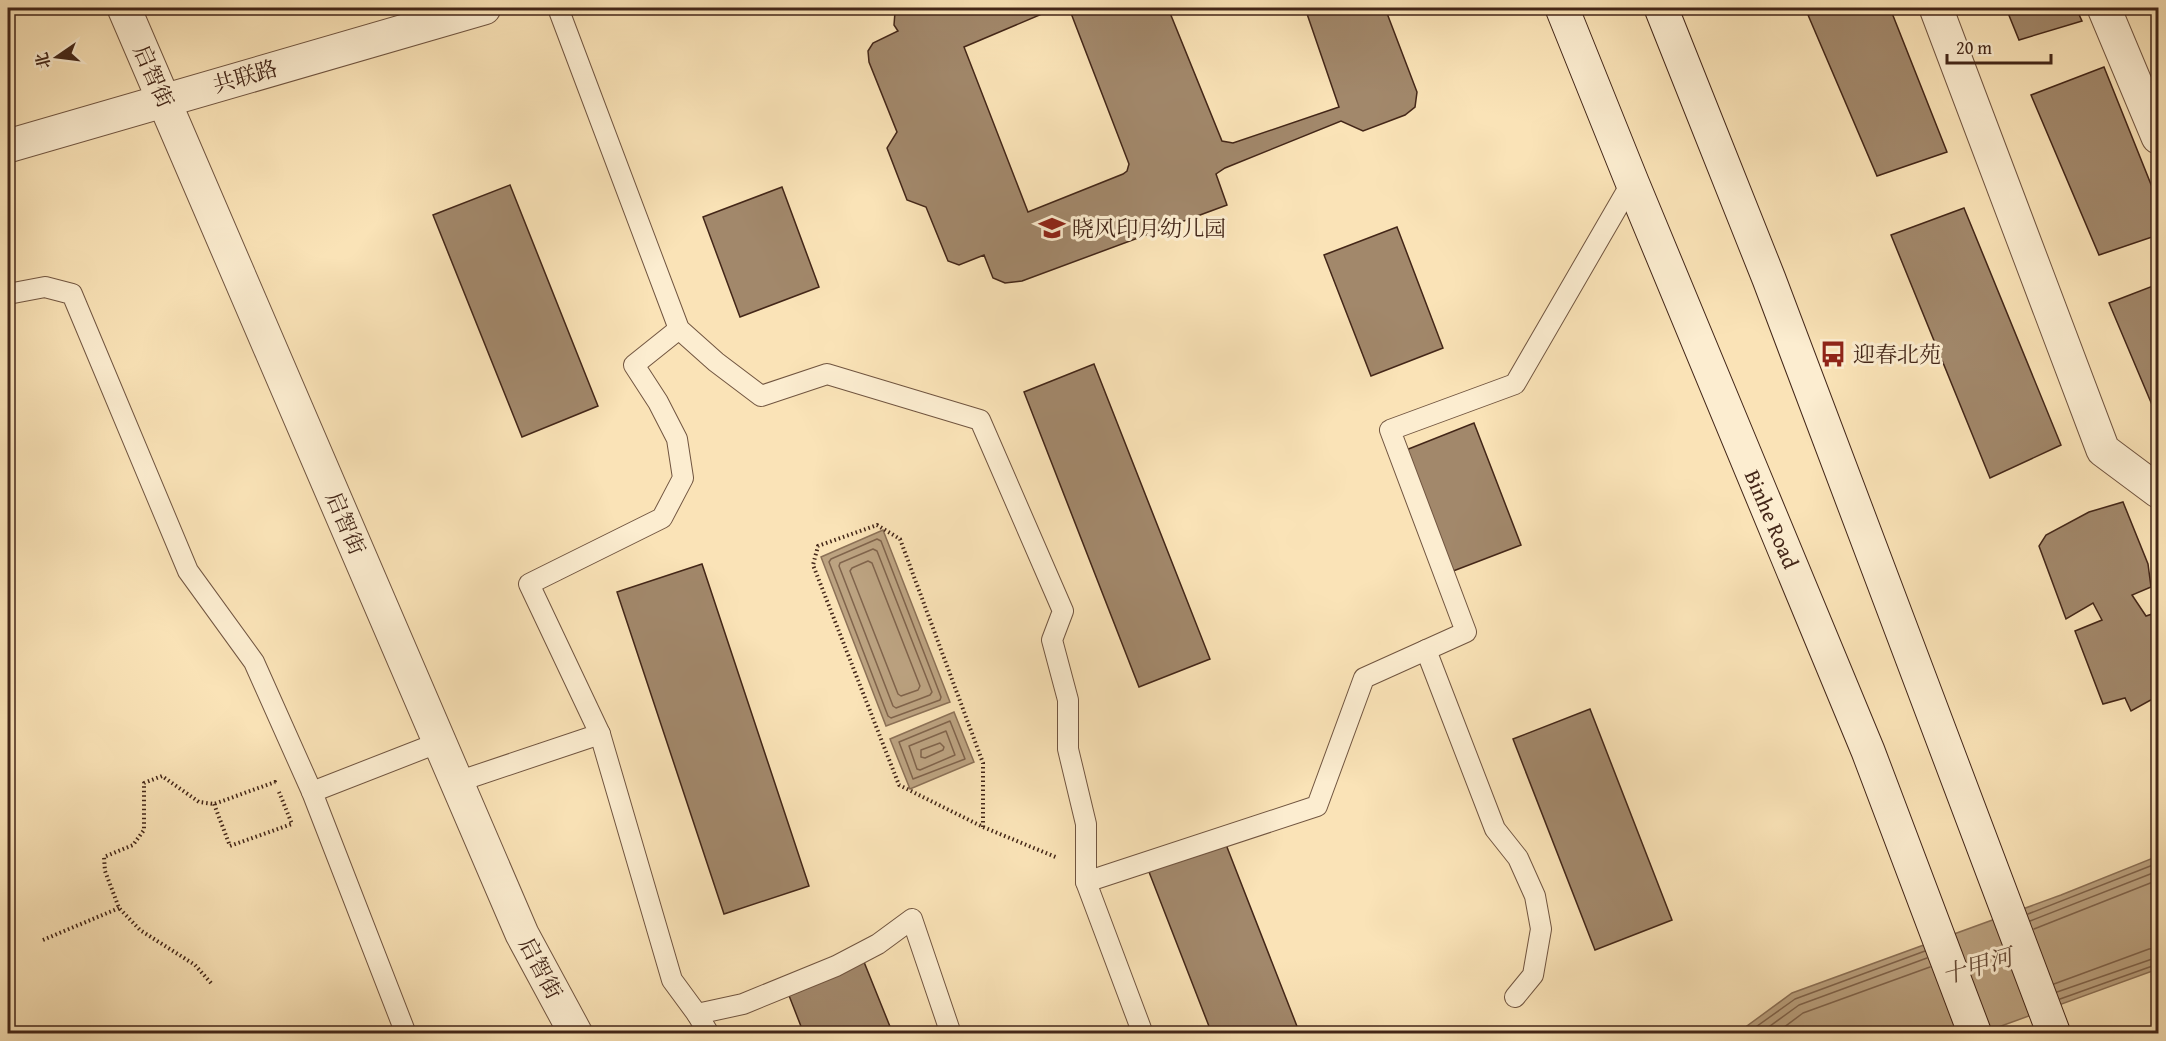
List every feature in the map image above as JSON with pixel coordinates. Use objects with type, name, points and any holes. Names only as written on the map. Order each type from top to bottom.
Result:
[{"type":"street","name":"启智街","points":[[124,8],[522,934],[576,1034]]},
{"type":"street","name":"共联路","points":[[8,146],[484,8]]},
{"type":"street","name":"Binhe Road","points":[[1562,8],[1868,751],[1975,1034]]},
{"type":"street","points":[[1661,8],[1769,279],[2054,1034]]},
{"type":"street","points":[[1936,8],[2103,450],[2158,491]]},
{"type":"street","points":[[2104,8],[2158,137]]},
{"type":"lane","points":[[558,8],[679,329],[716,362],[761,396],[826,374],[980,420],[1063,611],[1052,640],[1068,700],[1068,749],[1086,824],[1086,876],[1143,1034]]},
{"type":"lane","points":[[1086,876],[1317,806],[1364,678],[1466,633],[1390,429],[1515,384],[1632,182]]},
{"type":"lane","points":[[8,294],[45,287],[72,294],[188,571],[254,662],[312,792],[406,1034]]},
{"type":"lane","points":[[679,329],[634,365],[658,402],[676,439],[683,478],[662,518],[529,584],[600,734],[672,980],[709,1034]]},
{"type":"lane","points":[[1426,650],[1495,829],[1518,858],[1535,896],[1541,929],[1533,975],[1515,997]]},
{"type":"lane","points":[[457,782],[600,734]]},
{"type":"lane","points":[[312,792],[440,742]]},
{"type":"lane","points":[[697,1014],[743,1004],[836,966],[878,944],[912,918],[951,1034]]},
{"type":"path","points":[[983,827],[982,763],[900,539],[877,525],[818,546],[813,565],[900,786],[983,827],[1086,876]]},
{"type":"path","points":[[211,983],[195,965],[140,930],[119,908],[105,871],[104,857],[133,845],[144,830],[144,783],[162,776],[199,802],[214,804],[274,782],[292,824],[230,846],[214,804]]},
{"type":"path","points":[[43,940],[119,908]]},
{"type":"water","points":[[883,530],[950,702],[886,726],[821,557]]},
{"type":"water","points":[[954,712],[974,762],[910,789],[890,739]]},
{"type":"water","name":"十甲河","points":[[2158,856],[2158,969],[1982,1033],[1736,1034],[1792,993],[2061,895]]},
{"type":"building","points":[[900,8],[1056,8],[964,47],[1028,212],[1123,174],[1127,171],[1129,164],[1069,8],[1168,8],[1222,141],[1233,143],[1339,107],[1305,8],[1385,8],[1417,92],[1415,107],[1405,115],[1363,131],[1341,121],[1225,168],[1216,174],[1227,205],[1022,281],[1005,283],[993,278],[984,255],[959,265],[948,261],[926,207],[907,200],[887,148],[897,132],[869,62],[868,51],[873,43],[898,31],[894,25],[895,12]]},
{"type":"building","points":[[1828,8],[1890,8],[1947,152],[1877,176],[1808,15]]},
{"type":"building","points":[[2006,8],[2076,8],[2082,21],[2019,40]]},
{"type":"building","points":[[2104,67],[2158,202],[2158,235],[2099,255],[2031,95]]},
{"type":"building","points":[[510,185],[598,406],[522,437],[433,215]]},
{"type":"building","points":[[782,187],[819,287],[740,317],[703,217]]},
{"type":"building","points":[[1964,208],[2061,445],[1990,478],[1891,235]]},
{"type":"building","points":[[1397,227],[1443,348],[1371,376],[1324,255]]},
{"type":"building","points":[[2158,284],[2158,419],[2109,303]]},
{"type":"building","points":[[1094,364],[1210,659],[1139,687],[1024,392]]},
{"type":"building","points":[[1474,423],[1521,545],[1448,573],[1401,452]]},
{"type":"building","points":[[2123,502],[2148,564],[2151,587],[2132,595],[2146,616],[2158,612],[2158,696],[2131,711],[2125,698],[2103,704],[2075,631],[2102,620],[2093,603],[2066,619],[2039,546],[2046,535],[2089,512]]},
{"type":"building","points":[[702,564],[809,886],[724,914],[617,592]]},
{"type":"building","points":[[1590,709],[1672,920],[1595,950],[1513,739]]},
{"type":"building","points":[[1225,842],[1300,1034],[1212,1034],[1149,872]]},
{"type":"building","points":[[864,962],[893,1034],[804,1034],[788,993]]},
{"type":"place","name":"晓风印月幼儿园","points":[[1052,228]]},
{"type":"place","name":"迎春北苑","points":[[1833,354]]}]
